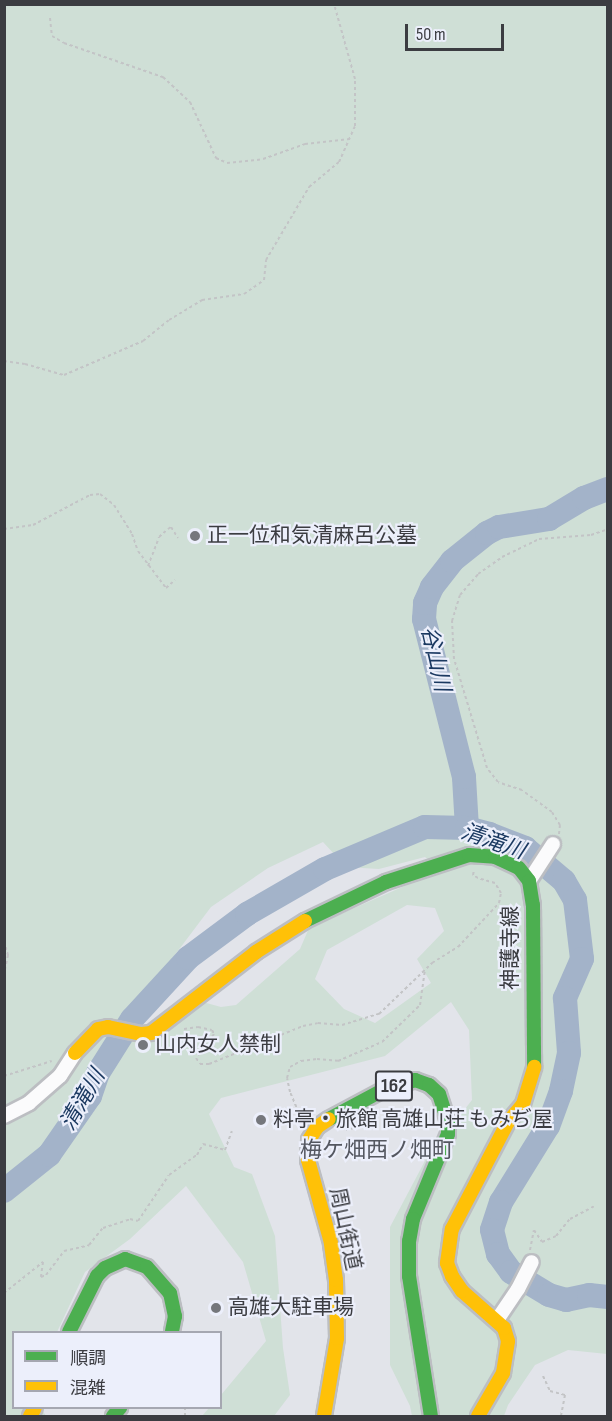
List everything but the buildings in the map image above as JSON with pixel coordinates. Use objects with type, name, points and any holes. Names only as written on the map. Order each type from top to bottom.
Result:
[{"type":"main road","name":"神護寺線","points":[[75,1053],[92,1033],[108,1027],[142,1034],[151,1033],[256,952],[293,927],[386,882],[439,862],[477,856],[495,857],[519,868],[530,878],[533,905],[534,1071],[523,1104],[508,1122],[452,1229],[447,1263],[452,1276],[462,1290],[504,1328],[508,1341],[507,1355],[499,1380],[478,1416]]},
{"type":"main road","name":"周山街道","points":[[324,1416],[337,1338],[336,1280],[331,1243],[308,1160],[309,1140],[317,1127],[332,1116],[383,1090],[415,1080],[429,1085],[440,1095],[448,1121],[448,1134],[413,1219],[409,1241],[409,1276],[431,1416]]},
{"type":"main road","points":[[70,1331],[97,1276],[105,1268],[125,1259],[147,1267],[170,1293],[175,1316],[172,1331]]},
{"type":"street","points":[[530,878],[554,844]]},
{"type":"street","points":[[4,1116],[29,1103],[60,1076],[75,1053]]},
{"type":"street","points":[[497,1320],[518,1289],[532,1262]]},
{"type":"path","points":[[4,361],[25,363],[64,375],[143,341],[169,320],[202,300],[244,294],[264,280],[266,260],[309,187],[339,162],[350,140],[356,114],[355,80],[334,4]]},
{"type":"path","points":[[50,18],[52,36],[64,43],[163,77],[190,102],[216,158],[227,163],[263,159],[305,144],[350,140]]},
{"type":"path","points":[[4,529],[33,525],[90,495],[100,494],[114,505],[122,516],[148,566],[166,588],[175,580]]},
{"type":"path","points":[[148,566],[159,537],[171,527],[178,538]]},
{"type":"path","points":[[554,844],[559,836],[560,825],[552,812],[522,790],[498,782],[487,768],[453,660],[452,621],[460,595],[478,574],[501,557],[539,539],[591,535],[608,529]]},
{"type":"path","points":[[182,1030],[198,1027],[212,1030],[214,1034],[196,1058],[200,1064],[209,1064],[303,1026],[318,1023],[342,1025],[379,1014],[425,970],[458,947],[499,903],[501,893],[495,883],[473,875],[477,856]]},
{"type":"path","points":[[4,941],[7,963],[4,974]]},
{"type":"path","points":[[302,1120],[290,1092],[287,1078],[290,1067],[301,1061],[317,1059],[338,1061],[382,1042],[420,1005],[425,970]]},
{"type":"path","points":[[4,1076],[53,1061]]},
{"type":"path","points":[[4,1293],[43,1262],[41,1277],[46,1275],[64,1251],[89,1245],[102,1228],[130,1219],[138,1221],[169,1175],[197,1155],[203,1144],[225,1150],[232,1131]]},
{"type":"path","points":[[532,1262],[529,1247],[534,1230],[543,1242],[556,1236],[570,1219],[594,1206]]},
{"type":"path","points":[[543,1376],[550,1390],[565,1395],[561,1416]]},
{"type":"shaded area","points":[[5,5],[607,5],[607,1354],[568,1350],[535,1365],[508,1405],[504,1416],[412,1416],[410,1406],[390,1365],[390,1227],[427,1157],[472,1100],[469,1030],[451,1002],[385,1056],[221,1098],[209,1114],[234,1167],[252,1174],[275,1236],[283,1348],[290,1395],[274,1416],[202,1416],[208,1409],[222,1409],[222,1394],[266,1341],[243,1262],[186,1186],[130,1239],[85,1272],[57,1331],[12,1331],[12,1409],[42,1409],[46,1416],[5,1416]],"holes":[[[323,842],[346,867],[379,869],[425,857],[431,862],[409,884],[309,928],[300,949],[236,1005],[221,1007],[199,1001],[152,1036],[125,1021],[211,907],[268,868]],[[407,905],[435,908],[444,931],[417,959],[431,983],[375,1023],[344,1009],[315,979],[327,950]]]},
{"type":"waterway","name":"谷山川","points":[[467,828],[464,777],[424,619],[425,603],[432,587],[452,561],[487,533],[499,527],[549,519],[584,498],[608,489]]},
{"type":"waterway","name":"清滝川","points":[[4,1191],[49,1155],[90,1096],[98,1073],[132,1019],[188,958],[247,914],[325,869],[425,827],[467,828],[525,848],[564,881],[575,900],[582,959],[565,998],[569,1053],[561,1091],[548,1126],[501,1202],[492,1230],[498,1254],[511,1272],[549,1295],[566,1300],[589,1295],[608,1297]]},
{"type":"traffic: fast","points":[[305,921],[386,882],[469,855],[495,857],[519,868],[529,881],[533,905],[534,1067]]},
{"type":"traffic: fast","points":[[329,1119],[383,1090],[415,1080],[429,1085],[439,1094],[448,1121],[448,1134],[413,1219],[409,1241],[409,1276],[431,1416]]},
{"type":"traffic: fast","points":[[70,1331],[97,1276],[105,1268],[125,1259],[147,1267],[170,1293],[175,1316],[172,1331]]},
{"type":"traffic: fast","points":[[113,1416],[119,1409]]},
{"type":"traffic: slow","points":[[75,1053],[98,1029],[108,1027],[142,1034],[151,1033],[256,952],[305,921]]},
{"type":"traffic: slow","points":[[478,1416],[503,1373],[508,1341],[504,1328],[462,1291],[452,1276],[447,1263],[452,1229],[508,1122],[523,1104],[534,1067]]},
{"type":"traffic: slow","points":[[324,1416],[337,1338],[336,1280],[331,1243],[308,1160],[309,1140],[317,1127],[329,1119]]},
{"type":"traffic: slow","points":[[30,1416],[34,1409]]},
{"type":"place","name":"正一位和気清麻呂公墓","points":[[195,536]]},
{"type":"place","name":"山内女人禁制","points":[[143,1045]]},
{"type":"place","name":"料亭・旅館 高雄山荘 もみぢ屋","points":[[261,1120]]},
{"type":"place","name":"高雄大駐車場","points":[[216,1308]]},
{"type":"district","name":"梅ケ畑西ノ畑町","points":[[377,1151]]}]
